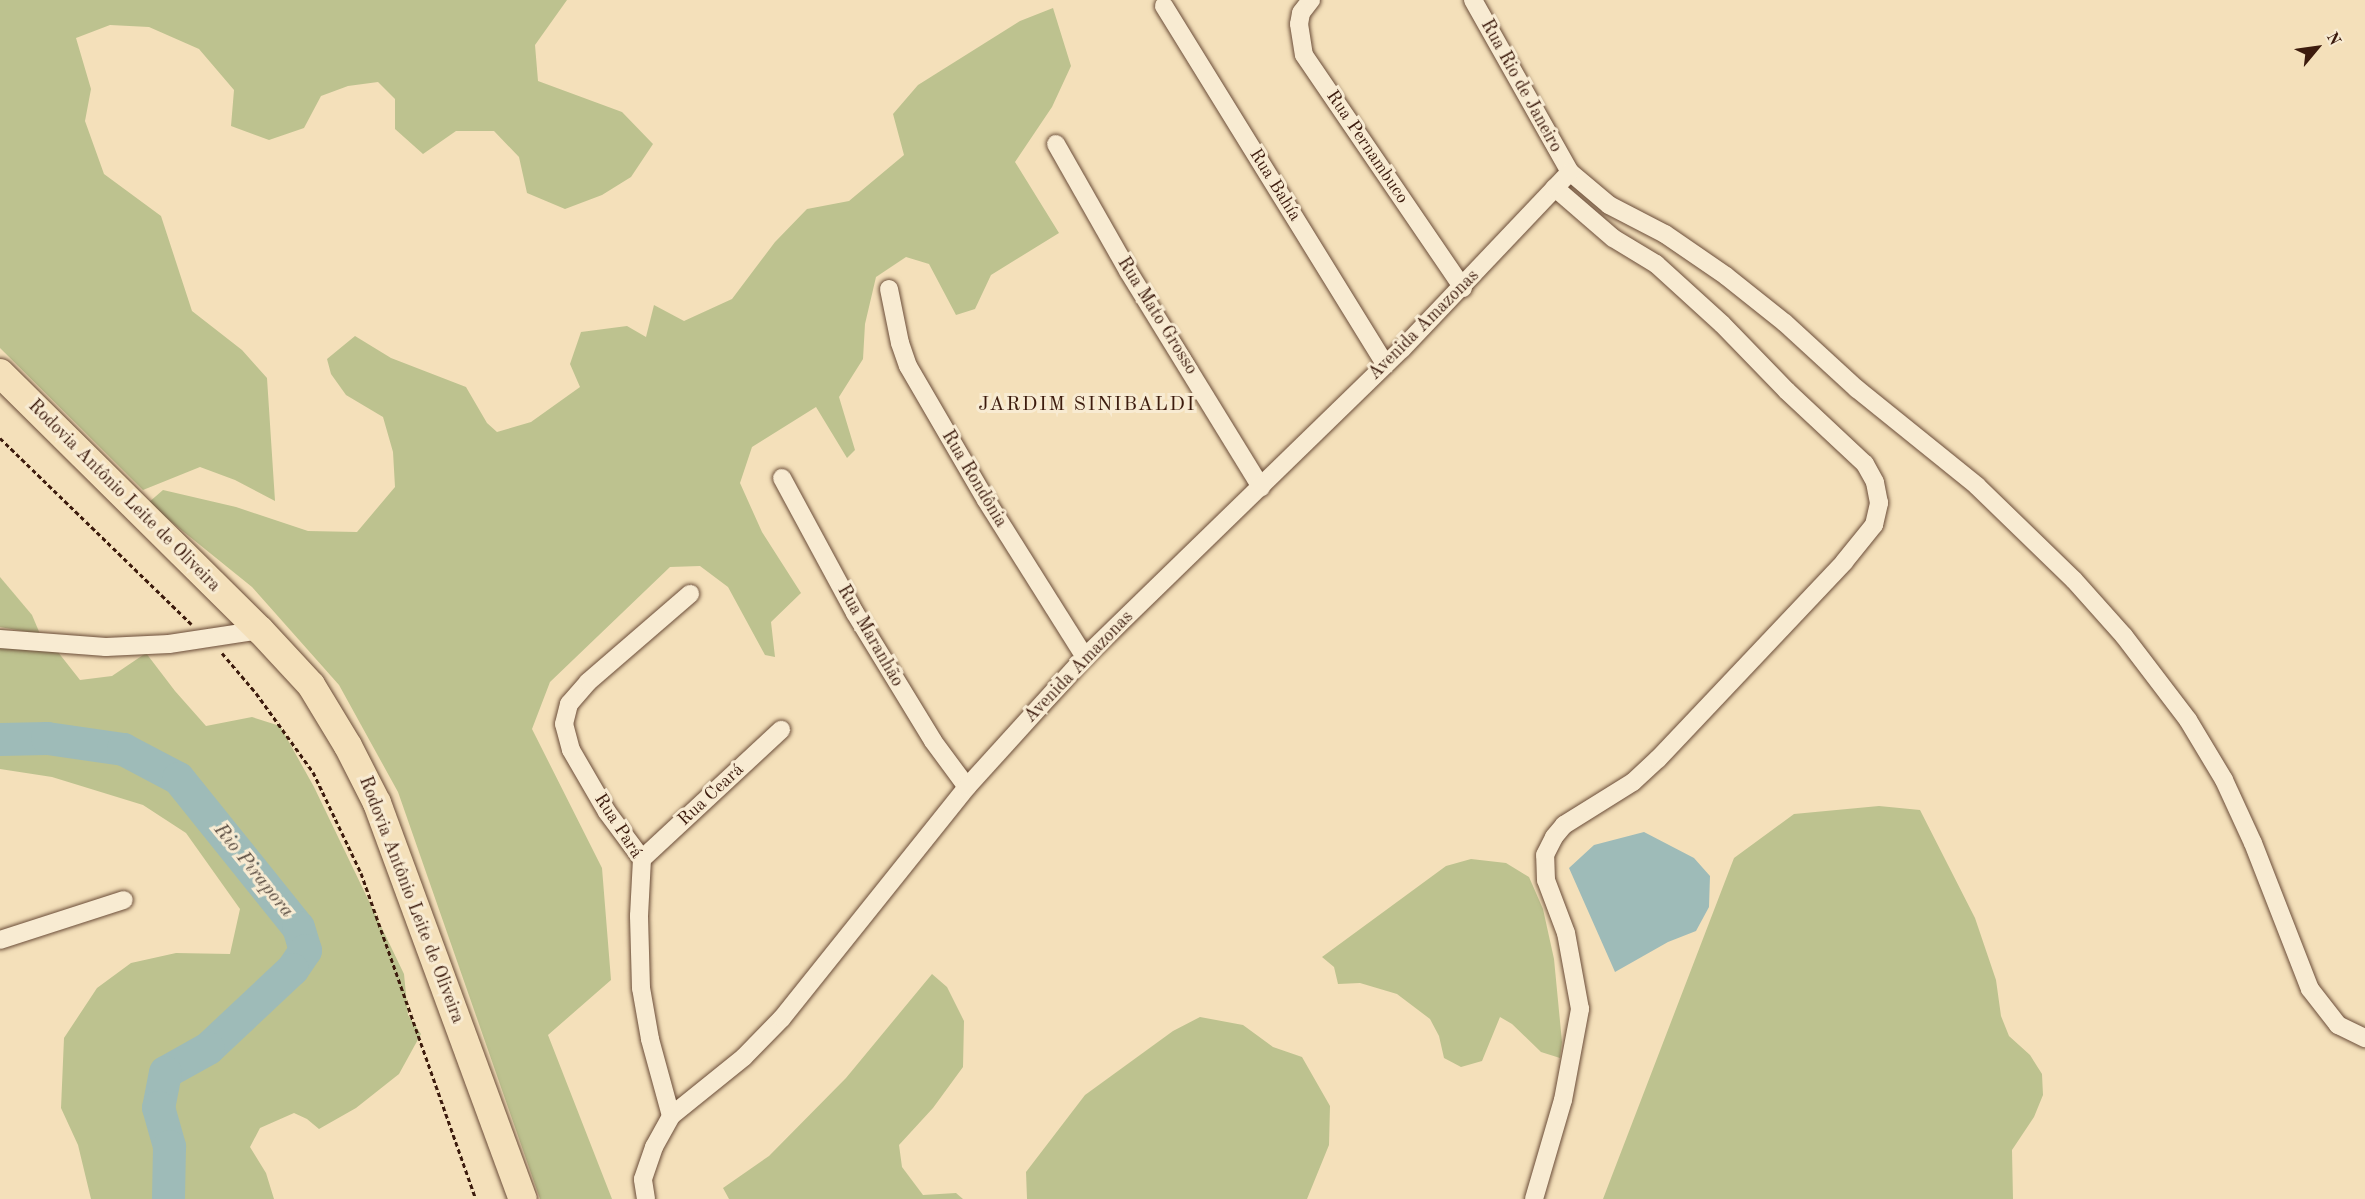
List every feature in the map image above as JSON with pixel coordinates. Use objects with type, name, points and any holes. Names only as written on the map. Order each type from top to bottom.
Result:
[{"type":"main road","name":"Rodovia Antônio Leite de Oliveira","points":[[0,373],[260,630],[311,685],[348,746],[377,803],[523,1199]]},
{"type":"street","name":"Rua Pernambuco","points":[[1311,0],[1301,13],[1299,24],[1304,55],[1463,288]]},
{"type":"street","name":"Rua Rio de Janeiro","points":[[1473,0],[1570,172]]},
{"type":"street","name":"Rua Bahía","points":[[1164,6],[1385,364]]},
{"type":"street","name":"Rua Mato Grosso","points":[[1056,144],[1128,271],[1261,487]]},
{"type":"street","name":"Avenida Amazonas","points":[[646,1199],[643,1179],[654,1147],[671,1116],[744,1057],[782,1018],[967,787],[1085,657],[1463,288],[1570,172]]},
{"type":"street","points":[[1570,172],[1609,205],[1665,234],[1726,276],[1785,323],[1857,389],[1977,486],[2074,580],[2124,636],[2188,720],[2229,790],[2310,989],[2338,1025],[2365,1038]]},
{"type":"street","points":[[1534,1199],[1563,1100],[1580,1009],[1566,933],[1546,880],[1545,855],[1554,837],[1564,825],[1633,782],[1658,759],[1844,562],[1874,525],[1879,503],[1875,482],[1865,464],[1787,391],[1722,324],[1656,264],[1613,238],[1555,188]]},
{"type":"street","name":"Rua Rondônia","points":[[889,289],[900,343],[908,366],[986,500],[1085,657]]},
{"type":"street","name":"Rua Maranhão","points":[[782,478],[860,622],[933,741],[967,787]]},
{"type":"street","name":"Rua Pará","points":[[671,1116],[650,1038],[641,988],[639,916],[642,859],[607,812],[571,750],[564,724],[569,705],[588,682],[690,594]]},
{"type":"street","points":[[0,639],[106,647],[169,644],[205,636],[260,630]]},
{"type":"street","name":"Rua Ceará","points":[[642,859],[781,730]]},
{"type":"street","points":[[0,940],[124,900]]},
{"type":"path","points":[[0,438],[205,636],[256,693],[313,772],[361,873],[476,1199]]},
{"type":"green space","points":[[0,0],[567,0],[535,45],[538,81],[622,112],[653,144],[631,177],[602,195],[565,209],[527,193],[519,157],[494,131],[456,131],[423,154],[395,129],[395,99],[378,82],[348,86],[321,96],[304,128],[269,140],[231,126],[234,90],[199,49],[149,27],[110,25],[76,38],[91,89],[85,121],[104,174],[161,216],[192,311],[242,350],[267,378],[275,501],[235,480],[200,467],[143,490],[0,348]]},
{"type":"green space","points":[[1053,8],[1071,66],[1052,107],[1015,162],[1059,233],[991,275],[975,309],[956,315],[929,264],[906,257],[876,277],[865,324],[863,359],[839,397],[855,450],[847,458],[816,407],[752,447],[740,483],[762,532],[801,593],[771,622],[775,657],[765,655],[728,587],[700,566],[670,567],[550,682],[532,729],[602,868],[611,980],[548,1035],[612,1199],[540,1199],[398,792],[339,685],[252,587],[148,503],[163,490],[236,507],[308,531],[357,532],[395,487],[393,452],[383,417],[346,395],[331,374],[327,359],[355,336],[391,358],[466,387],[487,423],[497,432],[531,422],[580,387],[570,364],[581,332],[627,326],[646,337],[654,305],[684,321],[732,299],[775,242],[807,209],[849,201],[904,155],[893,114],[918,85],[1020,21]]},
{"type":"green space","points":[[0,577],[32,615],[40,634],[0,627]]},
{"type":"green space","points":[[54,647],[80,680],[112,676],[146,653],[206,726],[252,717],[280,726],[314,787],[404,974],[408,1015],[421,1034],[399,1074],[356,1108],[319,1129],[307,1119],[294,1113],[260,1128],[250,1147],[266,1173],[274,1199],[91,1199],[78,1145],[61,1108],[64,1038],[97,988],[131,963],[176,953],[230,954],[240,909],[186,833],[143,805],[52,777],[0,769],[0,648]]},
{"type":"green space","points":[[1879,806],[1920,810],[1975,918],[1996,980],[2001,1016],[2009,1036],[2030,1055],[2042,1074],[2043,1095],[2034,1117],[2012,1150],[2013,1199],[1603,1199],[1734,858],[1794,814]]},
{"type":"green space","points":[[1471,859],[1506,863],[1529,877],[1543,909],[1554,959],[1562,1042],[1560,1058],[1541,1052],[1512,1024],[1500,1017],[1482,1061],[1461,1067],[1444,1058],[1439,1036],[1430,1019],[1397,994],[1360,983],[1338,984],[1334,967],[1322,957],[1446,866]]},
{"type":"green space","points":[[932,974],[947,987],[964,1021],[963,1067],[933,1108],[899,1145],[902,1167],[923,1195],[956,1193],[963,1199],[729,1199],[723,1188],[769,1156],[846,1078]]},
{"type":"green space","points":[[1200,1017],[1243,1025],[1273,1047],[1302,1057],[1330,1106],[1329,1145],[1307,1199],[1027,1199],[1026,1172],[1085,1095],[1173,1031]]},
{"type":"water","points":[[1644,832],[1694,858],[1710,876],[1709,907],[1696,931],[1668,942],[1615,972],[1569,868],[1594,845]]},
{"type":"waterway","name":"Rio Pirapora","points":[[0,739],[47,738],[123,749],[178,778],[298,927],[305,950],[292,969],[208,1048],[165,1072],[158,1107],[169,1146],[168,1199]]},
{"type":"district","name":"JARDIM SINIBALDI","points":[[1087,405]]}]
